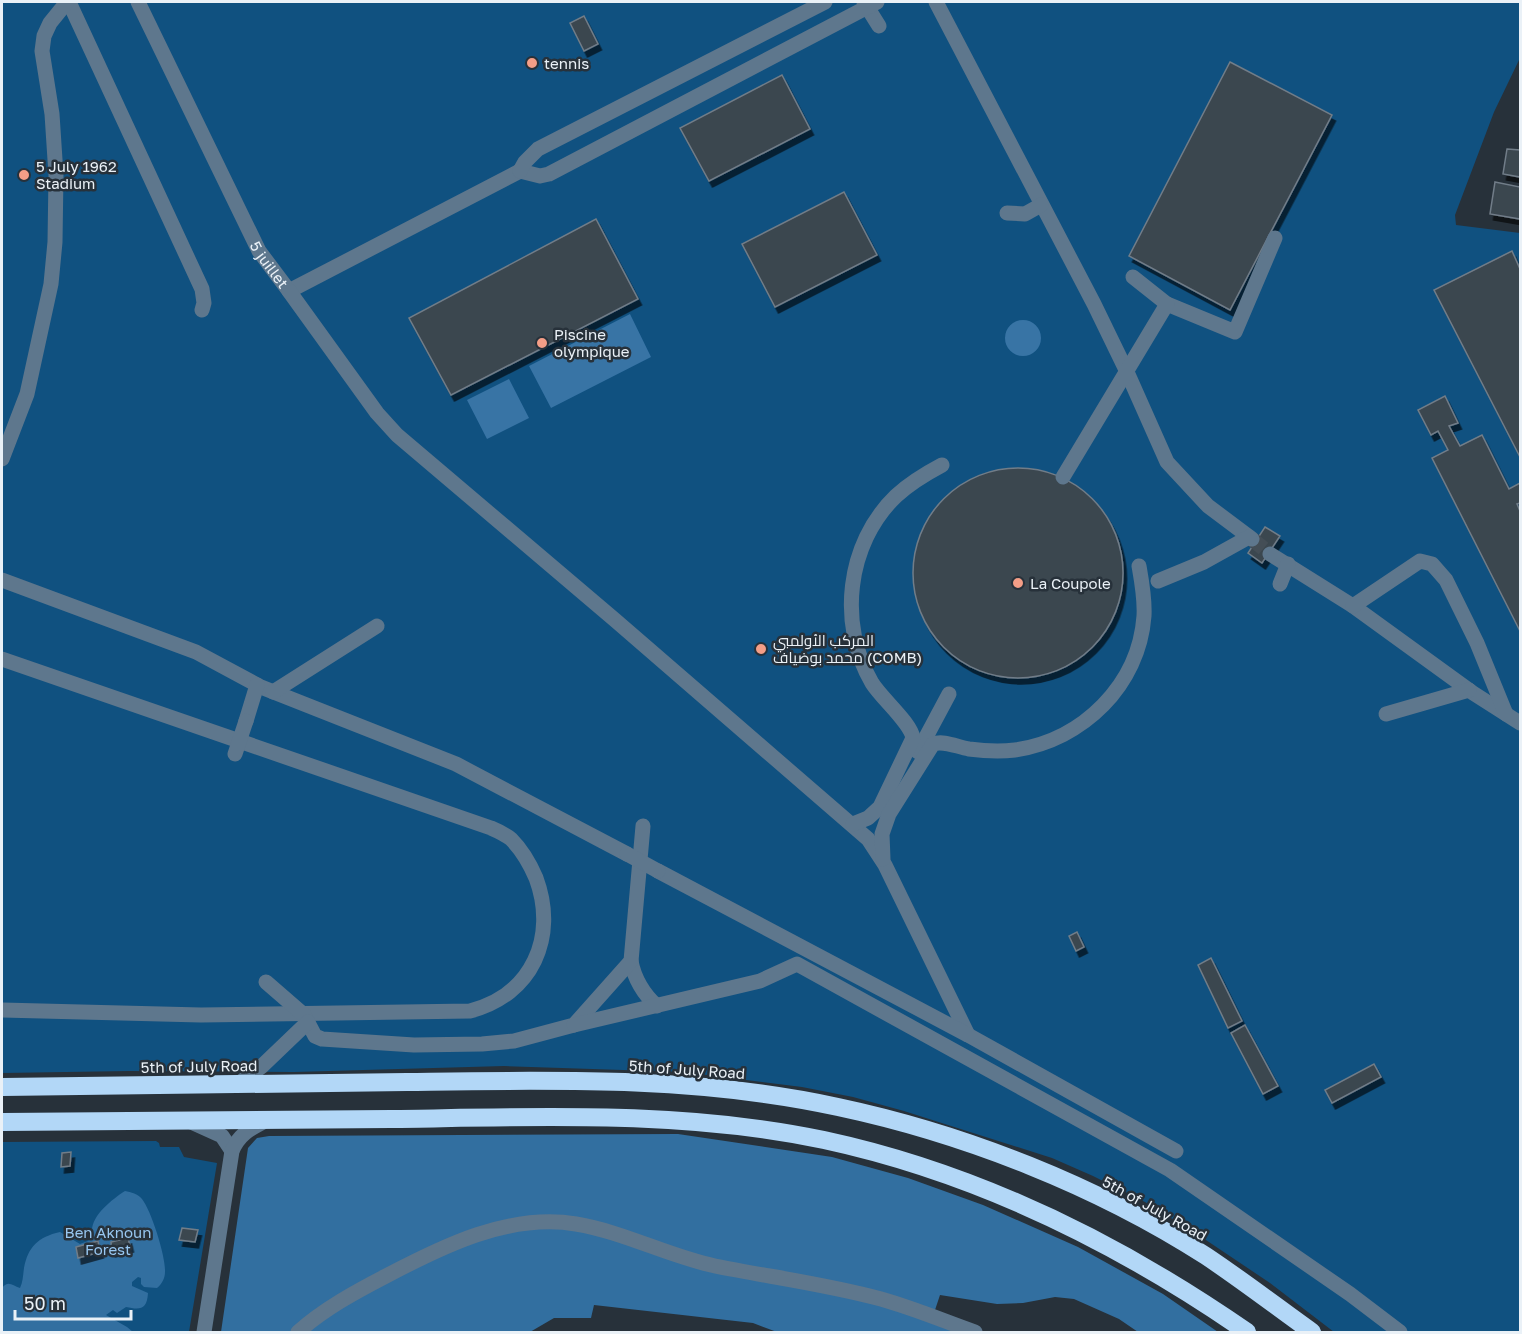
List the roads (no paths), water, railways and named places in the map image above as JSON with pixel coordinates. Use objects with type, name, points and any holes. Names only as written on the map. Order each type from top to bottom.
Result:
[{"type":"highway","name":"5th of July Road","points":[[2,1087],[485,1081],[663,1083],[752,1092],[838,1106],[920,1128],[971,1145],[1030,1166],[1093,1194],[1206,1256],[1312,1332]]},
{"type":"highway","points":[[2,1122],[651,1118],[747,1127],[825,1140],[935,1171],[1010,1200],[1165,1278],[1247,1332]]},
{"type":"street","points":[[2,459],[27,394],[51,284],[55,242],[56,175],[52,114],[42,51],[44,36],[50,23],[68,2],[202,289],[204,303],[202,310]]},
{"type":"street","name":"5 juillet","points":[[138,2],[259,250],[289,291],[520,171]]},
{"type":"street","points":[[825,2],[538,149],[525,162],[520,171],[540,176],[549,174],[870,3],[879,26]]},
{"type":"street","points":[[936,2],[1128,372],[1167,462],[1208,506],[1250,538],[1204,562],[1158,581]]},
{"type":"street","points":[[578,129],[590,154]]},
{"type":"street","points":[[1007,213],[1025,214],[1041,205]]},
{"type":"street","points":[[1133,277],[1167,304],[1234,332],[1275,238]]},
{"type":"street","points":[[289,291],[376,413],[397,435],[868,839],[885,865],[968,1035]]},
{"type":"street","points":[[1064,477],[1167,304]]},
{"type":"street","points":[[885,865],[882,844],[885,824],[903,777],[912,743],[912,734],[908,725],[890,707],[873,683],[860,657],[853,628],[851,599],[855,570],[863,543],[883,511],[917,478],[942,465]]},
{"type":"street","points":[[1270,554],[1353,606],[1469,690],[1521,723]]},
{"type":"street","points":[[1353,606],[1420,561],[1432,564],[1446,580],[1462,612],[1506,714]]},
{"type":"street","points":[[1280,584],[1288,564]]},
{"type":"street","points":[[853,824],[875,813],[903,777],[930,748],[938,743],[990,751],[1015,750],[1062,735],[1102,708],[1132,666],[1140,642],[1144,617],[1144,591],[1139,566]]},
{"type":"street","points":[[2,580],[196,652],[273,692],[456,764],[968,1035],[1176,1151]]},
{"type":"street","points":[[273,692],[377,626]]},
{"type":"street","points":[[2,659],[491,828],[510,838],[524,854],[542,893],[543,931],[540,948],[533,963],[511,992],[495,1002],[470,1011],[306,1018],[2,1010]]},
{"type":"street","points":[[235,754],[257,685]]},
{"type":"street","points":[[1386,714],[1469,690]]},
{"type":"street","points":[[903,777],[949,694]]},
{"type":"street","points":[[643,826],[631,961],[636,977],[651,1001],[657,1006]]},
{"type":"street","points":[[266,982],[306,1018],[315,1036],[322,1039],[414,1045],[482,1044],[514,1041],[760,981],[813,953]]},
{"type":"street","points":[[574,1025],[631,961]]},
{"type":"street","points":[[796,964],[1170,1170],[1350,1294],[1400,1332]]},
{"type":"street","points":[[238,1084],[261,1067],[306,1018]]},
{"type":"street","points":[[185,1120],[222,1136],[232,1151]]},
{"type":"street","points":[[204,1332],[232,1151],[237,1140],[244,1133],[265,1121]]},
{"type":"street","points":[[298,1332],[359,1290],[455,1243],[512,1226],[560,1222],[615,1233],[704,1263],[881,1299],[975,1332]]},
{"type":"tunnel","points":[[1252,539],[1270,554]]},
{"type":"place","name":"tennis","points":[[532,63]]},
{"type":"place","name":"5 July 1962 Stadium","points":[[24,175]]},
{"type":"place","name":"Piscine olympique","points":[[542,343]]},
{"type":"place","name":"La Coupole","points":[[1018,583]]},
{"type":"place","name":"المركب الأولمبي محمد بوضياف (COMB)","points":[[761,649]]},
{"type":"park label","name":"Ben Aknoun Forest","points":[[108,1240]]}]
